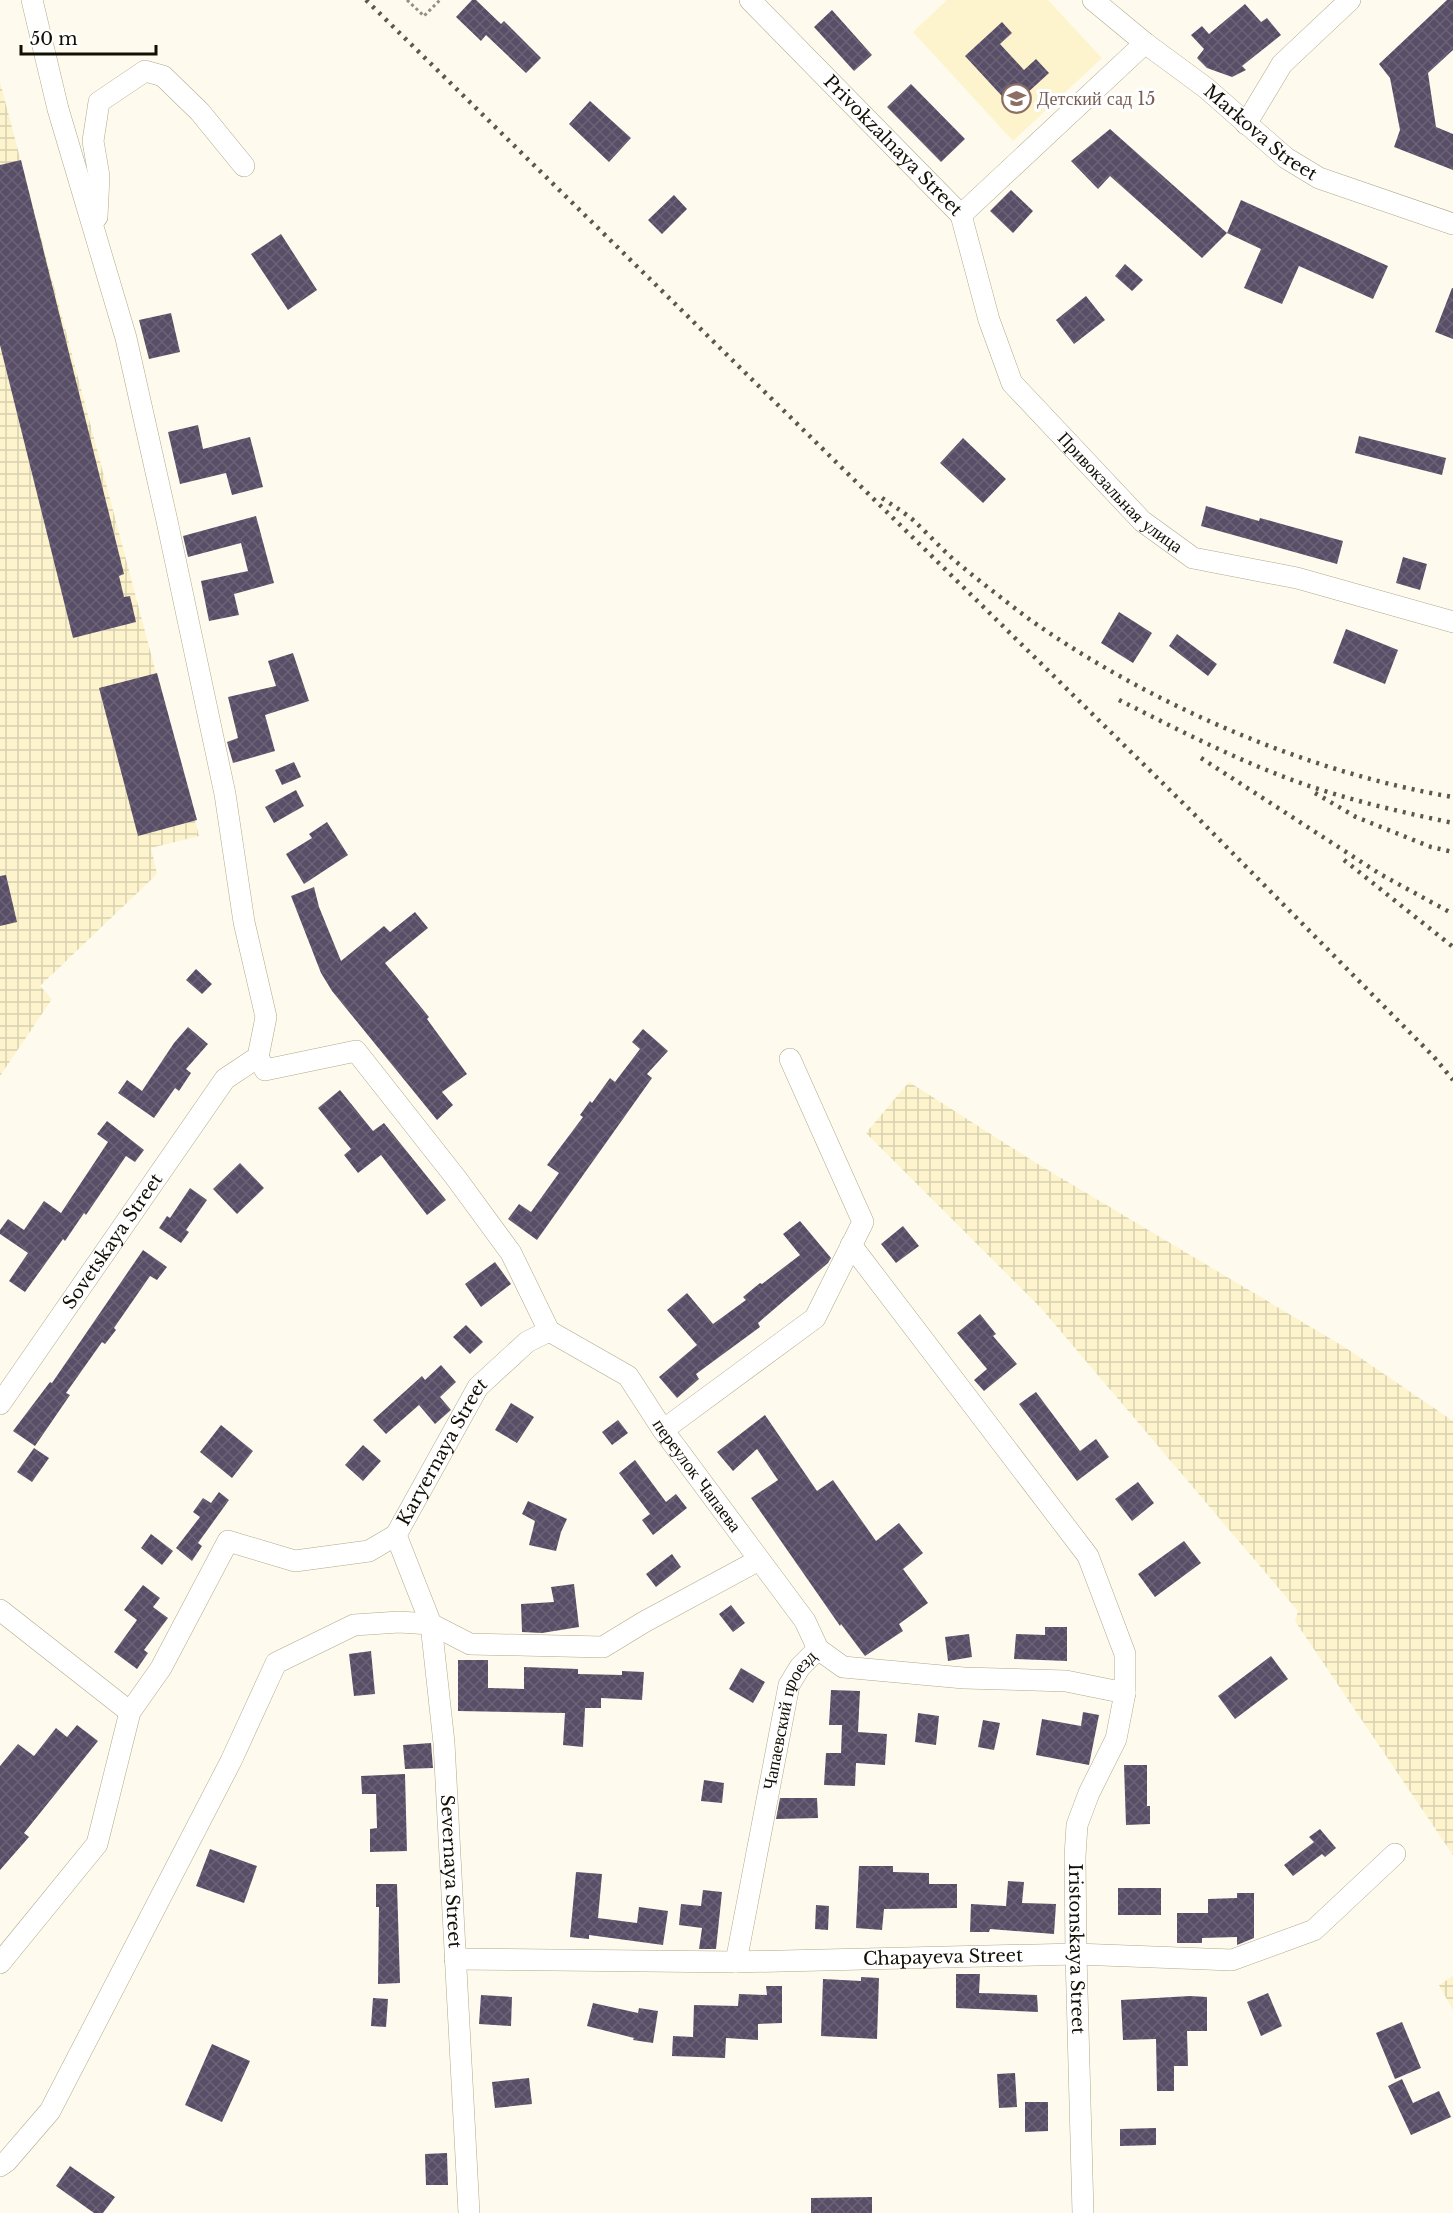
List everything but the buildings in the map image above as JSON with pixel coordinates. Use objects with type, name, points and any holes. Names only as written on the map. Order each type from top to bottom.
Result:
[{"type":"street","points":[[32,0],[58,109],[126,338],[225,794],[244,922],[266,1017],[258,1057],[265,1070],[356,1051],[456,1178],[511,1253],[549,1331]]},
{"type":"street","name":"Privokzalnaya Street","points":[[750,0],[961,215],[1145,43]]},
{"type":"street","name":"Markova Street","points":[[1093,0],[1145,43],[1206,88],[1286,158],[1319,178],[1453,224]]},
{"type":"street","points":[[1246,124],[1282,64],[1350,0]]},
{"type":"street","points":[[96,235],[99,176],[93,141],[99,102],[145,71],[163,76],[200,112],[244,166]]},
{"type":"street","name":"Привокзальная улица","points":[[961,215],[989,320],[1012,383],[1142,521],[1193,558],[1297,578],[1453,622]]},
{"type":"street","name":"Sovetskaya Street","points":[[0,1404],[225,1079],[258,1057]]},
{"type":"street","points":[[663,1430],[815,1318],[863,1222],[790,1059]]},
{"type":"street","name":"Iristonskaya Street","points":[[851,1245],[1088,1556],[1125,1654],[1125,1693],[1116,1739],[1089,1793],[1077,1825],[1076,1954],[1083,2213]]},
{"type":"street","name":"переулок Чапаева","points":[[549,1331],[627,1376],[663,1430],[805,1621],[818,1649]]},
{"type":"street","name":"Karyernaya Street","points":[[0,1963],[97,1844],[130,1712],[161,1668],[228,1541],[295,1561],[369,1551],[396,1535],[478,1387],[527,1341],[549,1331]]},
{"type":"street","name":"Severnaya Street","points":[[396,1535],[431,1624],[444,1743],[469,2213]]},
{"type":"street","points":[[0,2166],[7,2161],[50,2111],[231,1761],[276,1663],[354,1624],[399,1622],[431,1624],[470,1644],[603,1647],[644,1622],[759,1560]]},
{"type":"street","points":[[0,1610],[130,1712]]},
{"type":"street","name":"Чапаевский проезд","points":[[736,1962],[789,1685],[800,1667],[818,1649],[843,1667],[964,1678],[1066,1681],[1125,1693]]},
{"type":"street","name":"Chapayeva Street","points":[[455,1959],[736,1962],[1076,1954],[1232,1959],[1314,1930],[1395,1854]]},
{"type":"path","points":[[407,0],[424,16],[440,0]]},
{"type":"shaded area","name":"Детский сад 15","points":[[947,0],[1048,0],[1102,58],[1013,141],[913,32]]},
{"type":"shaded area","points":[[0,82],[199,836],[151,848],[157,874],[40,986],[52,999],[0,1076]]},
{"type":"shaded area","points":[[909,1082],[1036,1163],[1346,1348],[1453,1421],[1453,1855],[1295,1621],[1298,1611],[1041,1308],[866,1133]]},
{"type":"shaded area","points":[[1453,1976],[1453,2010],[1439,1985]]},
{"type":"railway","points":[[366,0],[1190,810],[1434,1057],[1453,1080]]},
{"type":"railway","points":[[882,498],[912,519],[954,560],[1029,619],[1125,679],[1232,731],[1287,753],[1398,786],[1453,797]]},
{"type":"railway","points":[[1119,700],[1229,754],[1298,782],[1355,800],[1453,823]]},
{"type":"railway","points":[[1201,758],[1380,874],[1453,914]]},
{"type":"railway","points":[[1315,793],[1356,817],[1431,847],[1453,852]]},
{"type":"railway","points":[[1344,860],[1453,947]]},
{"type":"place","name":"Детский сад 15","points":[[1016,99]]}]
